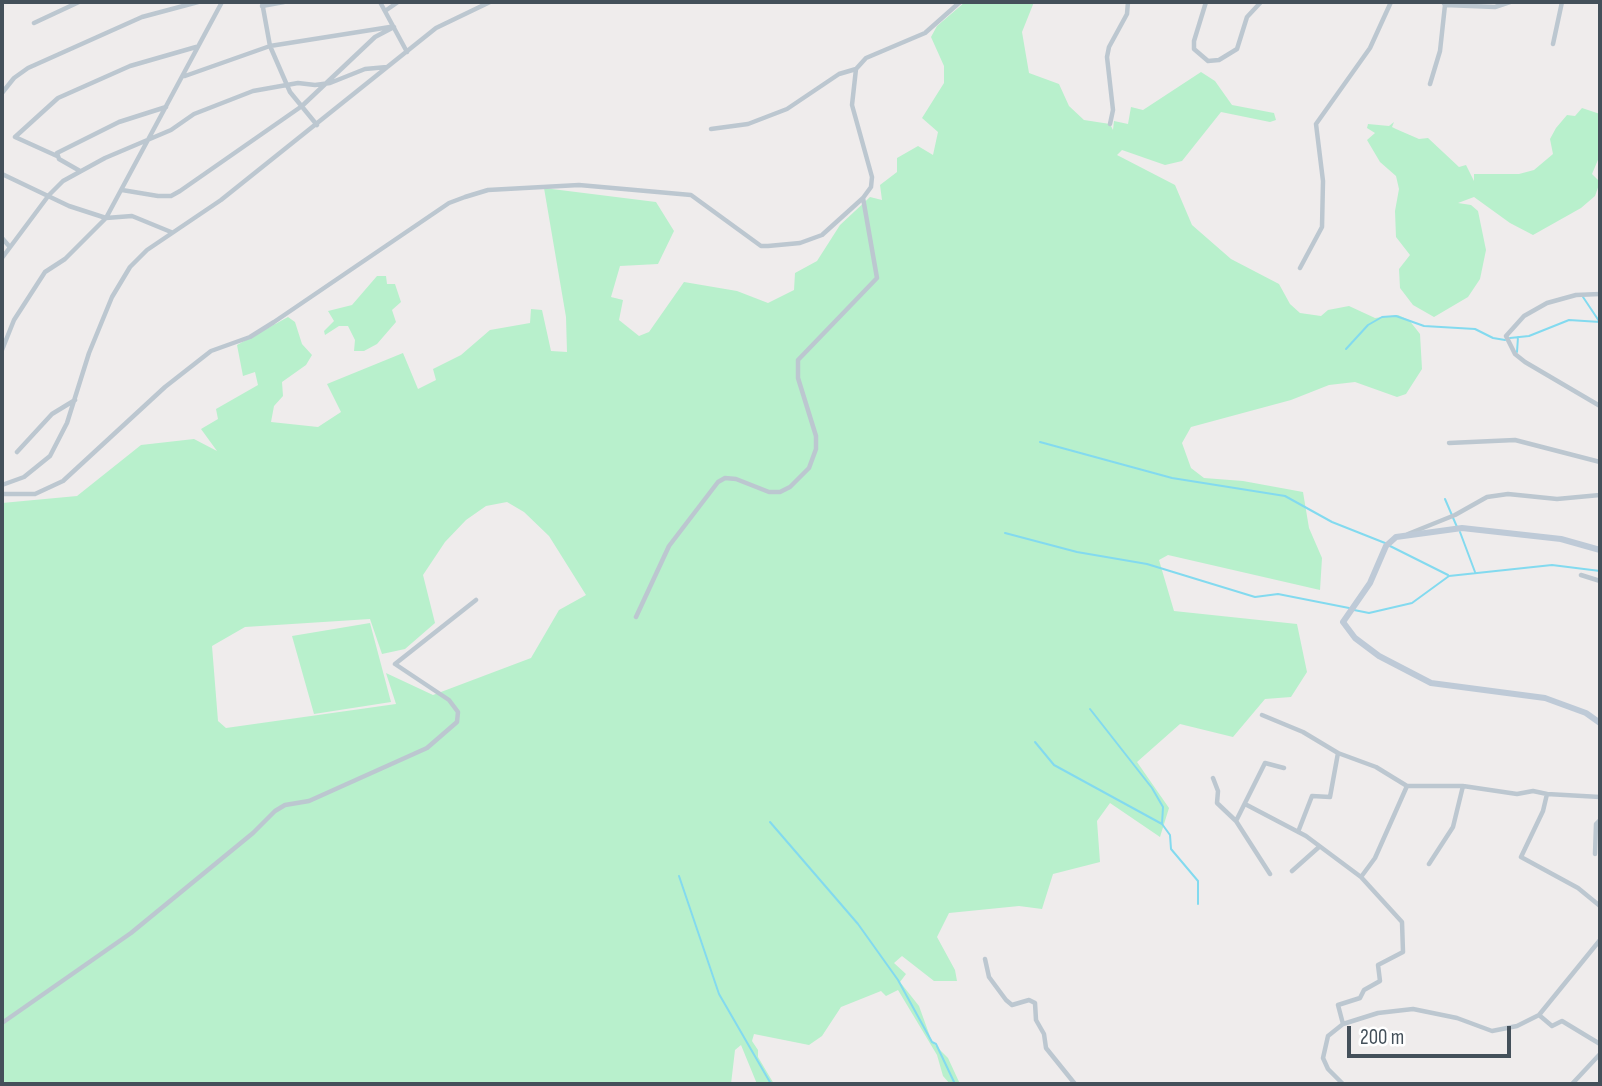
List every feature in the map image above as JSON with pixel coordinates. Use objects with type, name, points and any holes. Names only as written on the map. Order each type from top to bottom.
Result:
[{"type":"street","points":[[34,23],[79,2]]},
{"type":"street","points":[[2,93],[14,78],[28,68],[142,17],[198,2]]},
{"type":"street","points":[[2,350],[14,320],[45,272],[65,258],[106,218],[222,2]]},
{"type":"street","points":[[284,2],[262,4],[270,46],[287,84],[317,125]]},
{"type":"street","points":[[380,2],[407,52]]},
{"type":"street","points":[[385,11],[398,2]]},
{"type":"street","points":[[2,485],[24,477],[50,456],[76,399],[89,353],[112,297],[130,267],[171,232],[220,200],[317,125],[436,28],[490,2]]},
{"type":"street","points":[[711,129],[747,124],[787,109],[839,74],[856,69],[866,58],[928,30],[960,2]]},
{"type":"street","points":[[1110,124],[1113,110],[1107,57],[1109,47],[1127,14],[1128,2]]},
{"type":"street","points":[[1206,2],[1194,49],[1208,61],[1219,60],[1237,49],[1247,17],[1261,2]]},
{"type":"street","points":[[1300,268],[1322,227],[1323,181],[1316,124],[1370,48],[1391,2]]},
{"type":"street","points":[[1430,84],[1440,51],[1444,3],[1496,7],[1510,2]]},
{"type":"street","points":[[1553,44],[1562,2]]},
{"type":"street","points":[[184,77],[270,46],[394,27]]},
{"type":"street","points":[[122,190],[171,196],[302,106],[330,83],[375,37],[394,27]]},
{"type":"street","points":[[80,172],[57,156],[15,137],[58,98],[130,66],[196,47]]},
{"type":"street","points":[[2,258],[49,195],[80,172],[206,109],[253,91],[287,84],[330,83],[365,69],[389,67]]},
{"type":"street","points":[[2,494],[35,494],[63,481],[165,387],[211,351],[250,337],[449,203],[465,197],[488,190],[579,185],[691,195],[761,246],[800,243],[822,235],[863,198],[872,183],[852,105],[856,69]]},
{"type":"street","points":[[57,156],[64,148],[119,122],[167,106]]},
{"type":"street","points":[[2,174],[69,206],[106,218],[132,216],[171,232]]},
{"type":"street","points":[[636,617],[668,545],[718,482],[725,478],[736,479],[769,492],[780,492],[790,488],[809,468],[816,449],[816,436],[796,368],[801,355],[877,278],[863,198]]},
{"type":"street","points":[[2,238],[9,246]]},
{"type":"street","points":[[1600,294],[1576,295],[1547,303],[1524,316],[1507,339],[1525,362],[1600,406]]},
{"type":"street","points":[[17,452],[52,414],[76,399]]},
{"type":"street","points":[[1449,443],[1515,440],[1600,462]]},
{"type":"street","points":[[1600,495],[1557,499],[1497,495],[1481,499],[1455,515],[1388,544],[1370,583],[1345,617],[1344,625],[1379,656],[1432,683],[1563,702],[1600,723]]},
{"type":"street","points":[[1407,535],[1454,527],[1561,539],[1600,550]]},
{"type":"street","points":[[1581,575],[1600,581]]},
{"type":"street","points":[[2,1023],[131,933],[244,841],[275,811],[285,805],[309,801],[427,748],[457,722],[458,712],[449,699],[395,664],[476,600]]},
{"type":"street","points":[[1262,715],[1303,732],[1338,753],[1376,767],[1407,786],[1463,786],[1517,794],[1533,790],[1547,794],[1600,797]]},
{"type":"street","points":[[1298,832],[1312,796],[1330,797],[1338,753]]},
{"type":"street","points":[[1236,821],[1265,764],[1284,768]]},
{"type":"street","points":[[1213,778],[1218,791],[1217,803],[1236,821],[1270,874]]},
{"type":"street","points":[[1361,877],[1375,858],[1407,786]]},
{"type":"street","points":[[1429,864],[1453,827],[1463,786]]},
{"type":"street","points":[[1547,794],[1543,811],[1521,858],[1578,888],[1600,906]]},
{"type":"street","points":[[1245,804],[1298,832],[1361,877],[1402,922],[1403,952],[1378,965],[1380,981],[1364,990],[1362,997],[1338,1005],[1343,1024]]},
{"type":"street","points":[[1595,854],[1596,824],[1600,820]]},
{"type":"street","points":[[1292,871],[1319,847]]},
{"type":"street","points":[[1343,1084],[1328,1069],[1323,1058],[1328,1036],[1343,1024],[1378,1013],[1413,1009],[1457,1018],[1492,1031],[1517,1026],[1539,1015],[1600,940]]},
{"type":"street","points":[[985,959],[989,977],[1006,1000],[1012,1005],[1029,1000],[1035,1003],[1036,1020],[1044,1034],[1046,1048],[1075,1084]]},
{"type":"street","points":[[1539,1015],[1552,1026],[1565,1022],[1600,1044]]},
{"type":"street","points":[[1572,1084],[1600,1054]]},
{"type":"green space","points":[[965,2],[1034,2],[1022,32],[1029,73],[1059,84],[1069,106],[1084,120],[1110,124],[1113,130],[1114,121],[1128,124],[1131,107],[1143,110],[1201,72],[1215,81],[1232,105],[1274,113],[1276,120],[1270,122],[1221,112],[1182,161],[1165,165],[1122,150],[1117,155],[1175,185],[1192,225],[1231,259],[1279,284],[1290,304],[1300,313],[1321,316],[1328,310],[1349,306],[1375,318],[1398,315],[1409,320],[1420,334],[1422,369],[1406,394],[1397,397],[1355,382],[1329,385],[1291,400],[1191,427],[1182,443],[1191,468],[1204,478],[1243,481],[1303,492],[1309,528],[1322,558],[1320,590],[1168,555],[1159,560],[1174,611],[1297,624],[1307,672],[1291,697],[1265,699],[1233,737],[1180,724],[1137,762],[1169,808],[1160,837],[1110,803],[1097,821],[1100,862],[1053,874],[1042,909],[1019,906],[949,913],[937,937],[955,970],[957,981],[934,981],[902,956],[894,963],[906,974],[900,982],[919,1006],[932,1042],[948,1058],[960,1084],[950,1084],[943,1076],[937,1055],[898,990],[886,996],[881,991],[841,1007],[822,1036],[809,1045],[754,1034],[752,1041],[758,1050],[758,1057],[774,1084],[757,1084],[741,1045],[735,1050],[731,1084],[2,1084],[2,503],[77,496],[141,445],[194,439],[217,451],[201,429],[218,419],[216,409],[258,385],[255,372],[243,376],[237,345],[288,317],[295,322],[302,344],[312,355],[306,365],[282,382],[283,396],[274,406],[271,422],[318,427],[341,412],[327,384],[403,353],[418,389],[436,380],[433,369],[461,355],[490,330],[530,323],[531,309],[542,310],[551,351],[567,352],[566,317],[544,188],[656,202],[674,231],[658,264],[620,266],[611,297],[623,300],[619,320],[639,336],[649,332],[684,282],[737,291],[768,303],[794,290],[795,273],[817,261],[840,225],[870,197],[882,200],[880,185],[897,172],[897,158],[918,146],[933,155],[938,132],[922,118],[944,83],[944,66],[931,37],[937,26]],"holes":[[[507,502],[524,512],[549,536],[586,595],[559,610],[531,658],[433,695],[386,673],[396,704],[226,728],[218,721],[212,646],[245,627],[370,619],[382,654],[405,649],[435,623],[423,575],[445,542],[466,520],[486,506]]]},
{"type":"green space","points":[[1582,108],[1600,114],[1600,155],[1592,174],[1600,182],[1595,196],[1581,208],[1533,235],[1510,223],[1474,197],[1458,203],[1471,205],[1478,211],[1486,250],[1480,279],[1468,297],[1434,317],[1413,305],[1400,288],[1399,269],[1410,255],[1396,237],[1395,211],[1399,189],[1396,176],[1380,162],[1367,140],[1375,133],[1367,128],[1368,124],[1389,126],[1394,122],[1392,127],[1396,129],[1419,139],[1428,138],[1459,167],[1466,165],[1474,181],[1474,174],[1519,174],[1534,170],[1553,154],[1550,139],[1556,128],[1567,115],[1575,116]]},
{"type":"green space","points":[[377,276],[386,276],[387,284],[395,284],[401,302],[392,310],[396,322],[377,344],[364,351],[354,351],[355,340],[348,326],[339,326],[325,335],[324,331],[334,321],[328,311],[352,305]]},
{"type":"green space","points":[[370,623],[391,702],[314,714],[292,636]]},
{"type":"waterway","points":[[1583,297],[1599,321]]},
{"type":"waterway","points":[[1346,349],[1368,325],[1382,317],[1396,316],[1424,326],[1475,329],[1493,338],[1505,340]]},
{"type":"waterway","points":[[1510,338],[1529,336],[1569,320],[1600,322]]},
{"type":"waterway","points":[[1517,352],[1518,337]]},
{"type":"waterway","points":[[1040,442],[1172,478],[1285,496],[1332,522],[1385,543]]},
{"type":"waterway","points":[[1445,499],[1457,527]]},
{"type":"waterway","points":[[1460,532],[1475,572]]},
{"type":"waterway","points":[[1005,533],[1077,552],[1147,564],[1255,597],[1278,594],[1349,608]]},
{"type":"waterway","points":[[1390,546],[1448,575]]},
{"type":"waterway","points":[[1354,610],[1369,613],[1412,603],[1449,576],[1552,565],[1600,571]]},
{"type":"waterway","points":[[1090,709],[1152,788],[1163,807],[1162,824],[1170,835],[1171,849],[1198,881],[1198,904]]},
{"type":"waterway","points":[[1035,742],[1054,765],[1162,824]]},
{"type":"waterway","points":[[770,822],[858,924],[898,980],[932,1042],[936,1044],[955,1084]]},
{"type":"waterway","points":[[679,876],[719,994],[771,1084]]}]
